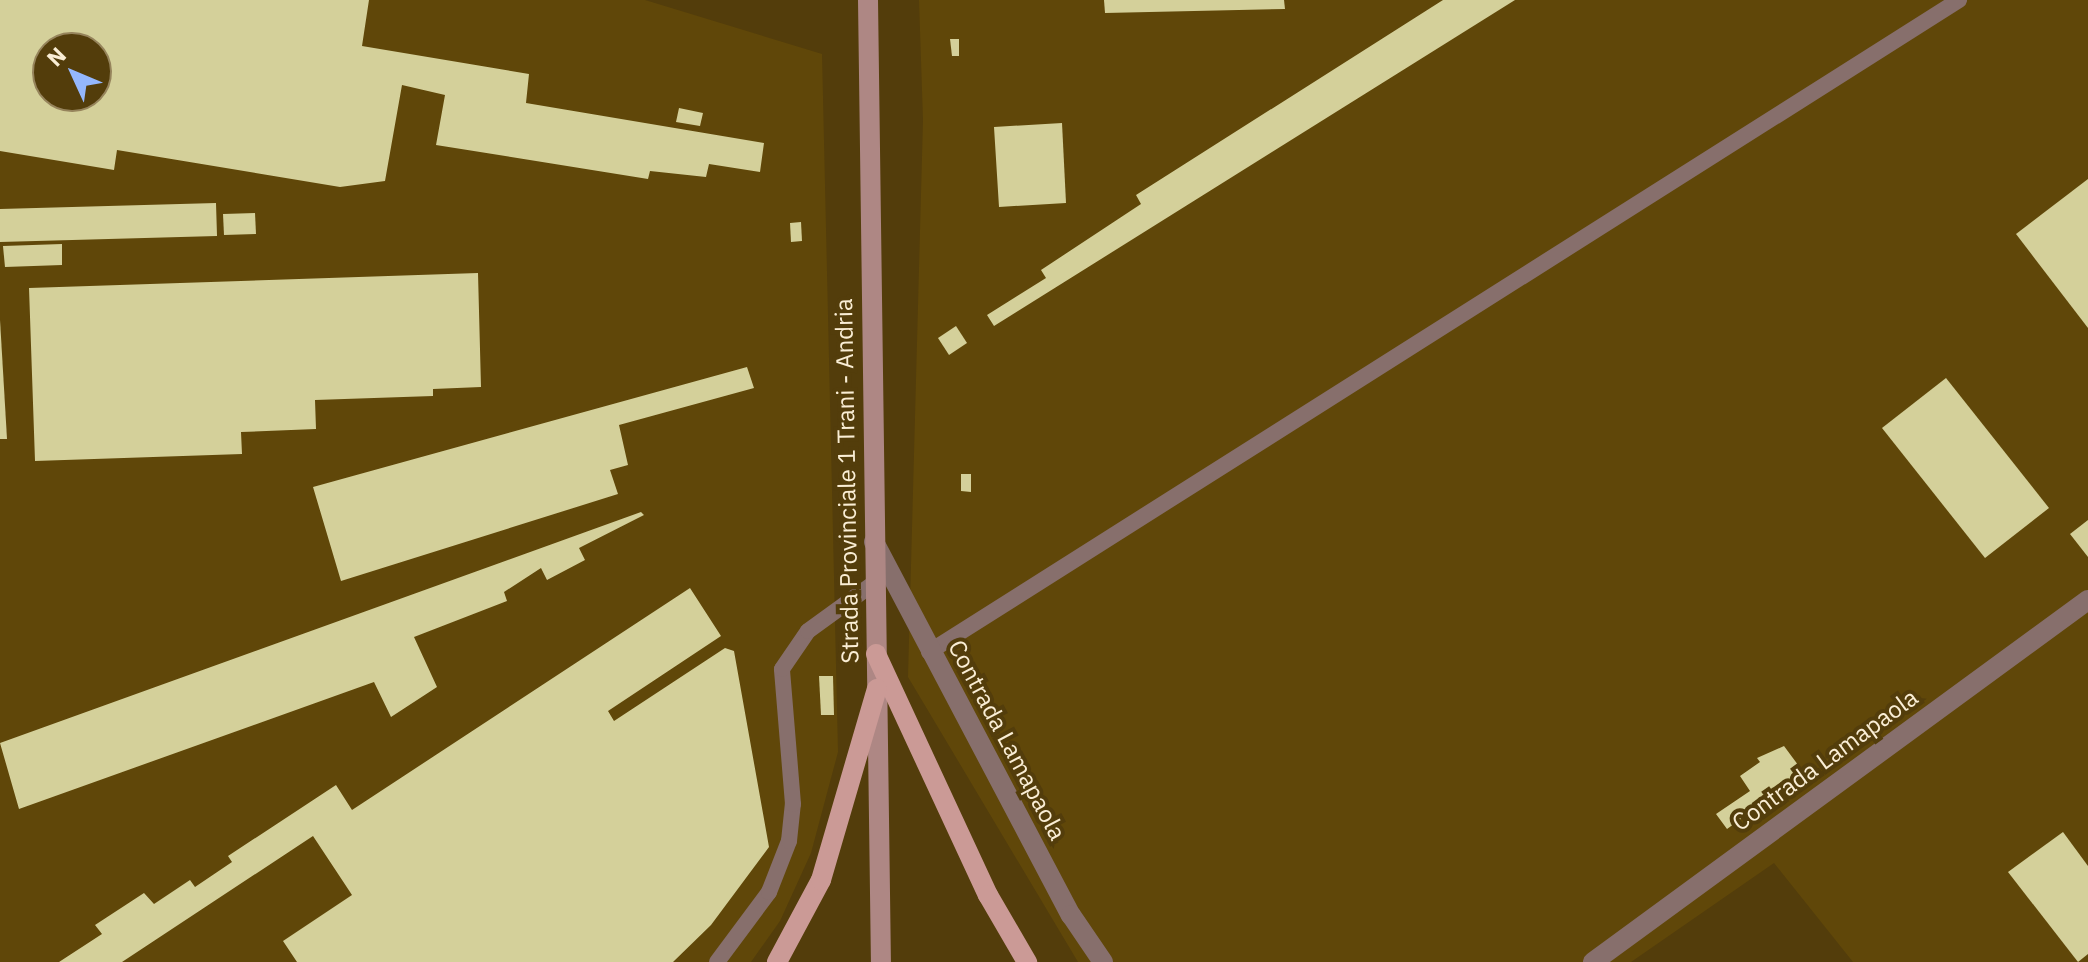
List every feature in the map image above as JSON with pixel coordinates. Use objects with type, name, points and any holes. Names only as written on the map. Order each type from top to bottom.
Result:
[{"type":"main road","name":"Strada Provinciale 1 Trani - Andria","points":[[868,0],[872,539],[881,962]]},
{"type":"main road","points":[[876,654],[982,883],[1027,962]]},
{"type":"main road","points":[[777,962],[821,880],[877,689]]},
{"type":"street","name":"Contrada Lamapaola","points":[[872,539],[929,652],[1071,915],[1103,962]]},
{"type":"street","name":"Contrada Lamapaola","points":[[1593,962],[2088,600]]},
{"type":"lane","points":[[929,652],[1959,0]]},
{"type":"lane","points":[[717,962],[769,892],[789,841],[793,804],[782,669],[808,631],[873,584]]},
{"type":"shaded area","points":[[0,0],[645,0],[822,54],[838,752],[811,853],[780,921],[751,962],[0,962]]},
{"type":"shaded area","points":[[919,0],[2088,0],[2088,962],[1853,962],[1774,863],[1631,962],[1078,962],[908,677],[923,120]]},
{"type":"building","points":[[0,0],[369,0],[362,46],[529,74],[526,103],[764,143],[760,172],[709,164],[706,177],[650,171],[648,179],[436,145],[445,95],[402,85],[385,181],[340,187],[117,150],[114,170],[0,151]]},
{"type":"building","points":[[1104,0],[1284,0],[1285,9],[1105,13]]},
{"type":"building","points":[[1443,0],[1515,0],[994,326],[987,315],[1046,278],[1041,270],[1141,204],[1136,195]]},
{"type":"building","points":[[950,39],[959,39],[959,56],[952,56]]},
{"type":"building","points":[[679,108],[703,113],[700,126],[676,122]]},
{"type":"building","points":[[1062,123],[1066,203],[999,207],[994,127]]},
{"type":"building","points":[[2088,179],[2088,328],[2016,234]]},
{"type":"building","points":[[216,203],[217,236],[0,242],[0,209]]},
{"type":"building","points":[[255,213],[256,234],[224,235],[223,214]]},
{"type":"building","points":[[801,222],[802,241],[791,242],[790,223]]},
{"type":"building","points":[[62,244],[62,265],[5,267],[3,246]]},
{"type":"building","points":[[478,273],[481,387],[433,389],[433,396],[315,400],[316,429],[241,432],[242,454],[35,461],[29,288]]},
{"type":"building","points":[[0,320],[7,439],[0,439]]},
{"type":"building","points":[[956,326],[967,343],[949,355],[938,338]]},
{"type":"building","points":[[747,367],[754,388],[619,425],[628,465],[610,470],[618,494],[341,581],[313,487]]},
{"type":"building","points":[[1946,378],[2049,508],[1985,558],[1882,428]]},
{"type":"building","points":[[961,474],[971,474],[971,492],[961,491]]},
{"type":"building","points":[[641,512],[644,515],[579,548],[585,560],[547,580],[541,568],[504,592],[507,601],[414,637],[437,687],[391,717],[374,682],[19,809],[0,743]]},
{"type":"building","points":[[2088,520],[2088,557],[2070,534]]},
{"type":"building","points":[[690,588],[721,636],[608,711],[614,721],[725,648],[734,651],[769,847],[711,925],[673,962],[297,962],[283,941],[352,895],[313,836],[122,962],[59,962],[102,934],[95,925],[144,893],[154,904],[190,880],[195,887],[232,862],[228,856],[336,785],[352,810]]},
{"type":"building","points":[[819,676],[833,676],[834,715],[821,715]]},
{"type":"building","points":[[1784,746],[1804,773],[1727,829],[1716,814],[1750,791],[1740,776],[1760,762],[1757,758]]},
{"type":"building","points":[[2063,832],[2088,866],[2088,954],[2078,962],[2008,872]]}]
